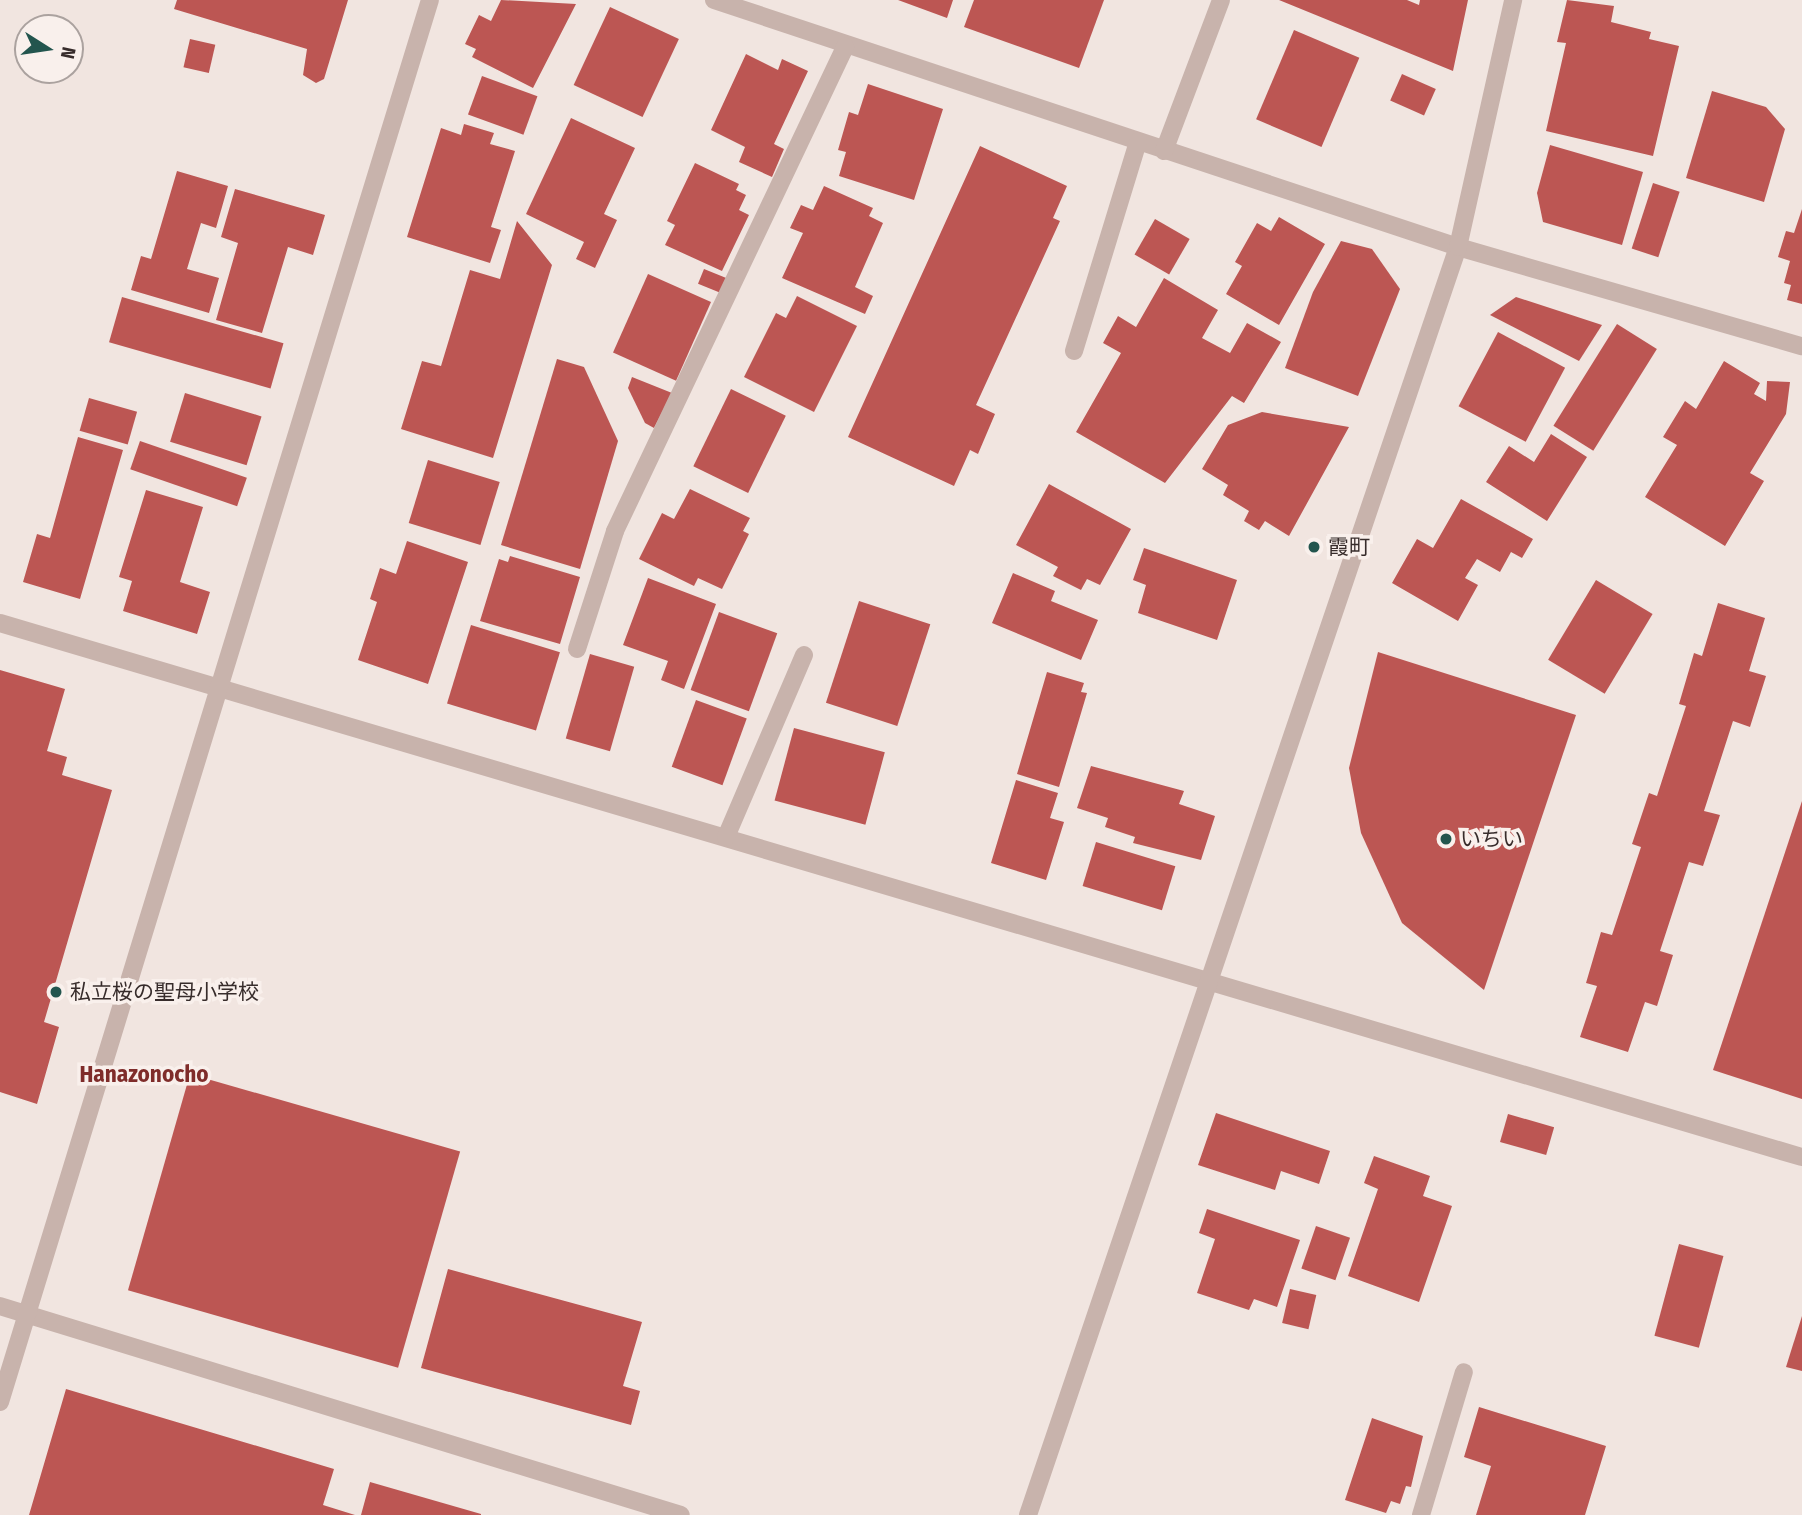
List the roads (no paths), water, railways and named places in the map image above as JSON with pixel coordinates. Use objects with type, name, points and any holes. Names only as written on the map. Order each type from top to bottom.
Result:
[{"type":"street","points":[[0,1402],[30,1315],[222,690],[430,0]]},
{"type":"street","points":[[714,0],[845,47],[1458,247],[1802,346]]},
{"type":"street","points":[[1164,151],[1221,0]]},
{"type":"street","points":[[1028,1515],[1458,247],[1513,0]]},
{"type":"street","points":[[578,649],[615,531],[845,47]]},
{"type":"street","points":[[1074,351],[1138,142]]},
{"type":"street","points":[[0,623],[1211,978],[1802,1157]]},
{"type":"street","points":[[726,837],[804,655]]},
{"type":"street","points":[[0,1306],[681,1515]]},
{"type":"street","points":[[1421,1515],[1465,1372]]},
{"type":"place","name":"霞町","points":[[1314,547]]},
{"type":"place","name":"いちい","points":[[1446,839]]},
{"type":"place","name":"私立桜の聖母小学校","points":[[56,992]]},
{"type":"district","name":"Hanazonocho","points":[[144,1074]]}]
